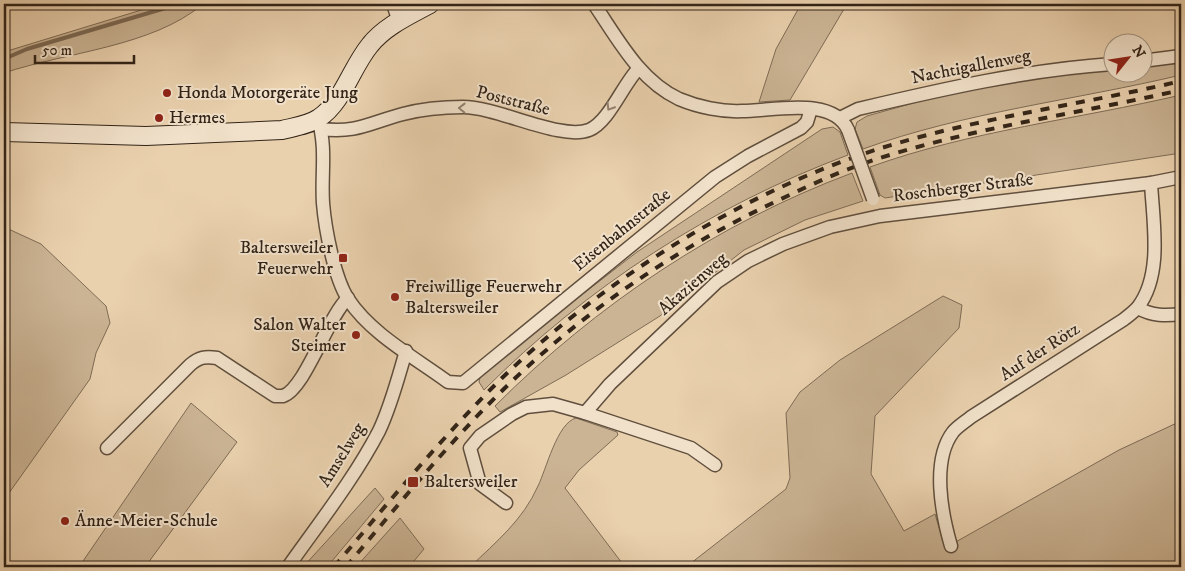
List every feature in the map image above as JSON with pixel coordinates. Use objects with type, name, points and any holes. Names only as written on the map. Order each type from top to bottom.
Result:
[{"type":"main road","points":[[4,132],[116,136],[175,135],[282,130],[320,124],[334,105],[353,69],[370,45],[399,22],[430,4]]},
{"type":"street","points":[[393,4],[399,22]]},
{"type":"street","points":[[594,4],[639,68],[655,85],[680,99],[712,109],[742,111],[784,108],[811,109],[831,112],[840,118]]},
{"type":"street","points":[[1152,60],[1181,56]]},
{"type":"street","name":"Nachtigallenweg","points":[[840,118],[858,109],[980,80],[1062,68],[1102,65]]},
{"type":"street","name":"Poststraße","points":[[320,124],[341,131],[356,130],[422,109],[464,107],[492,110],[567,132],[580,132],[596,126],[604,117],[628,79],[639,68]]},
{"type":"street","name":"Eisenbahnstraße","points":[[406,351],[448,382],[463,383],[716,177],[748,156],[801,128],[807,122],[811,109]]},
{"type":"street","name":"Roschberger Straße","points":[[840,118],[848,130],[880,216],[1151,183],[1181,177]]},
{"type":"street","points":[[320,124],[325,151],[322,190],[324,218],[332,255],[348,298],[380,332],[406,351]]},
{"type":"street","name":"Auf der Rötz","points":[[951,546],[943,518],[940,490],[943,460],[948,441],[954,431],[971,417],[1123,320],[1138,308],[1147,290],[1153,270],[1151,183]]},
{"type":"street","name":"Akazienweg","points":[[585,413],[610,384],[717,282],[748,261],[784,244],[830,227],[880,216]]},
{"type":"street","points":[[107,448],[190,365],[196,360],[207,356],[217,358],[275,396],[284,396],[294,387],[327,332],[338,307],[348,298]]},
{"type":"street","points":[[1138,308],[1146,313],[1164,316],[1181,314]]},
{"type":"street","name":"Amselweg","points":[[288,567],[361,463],[390,403],[406,351]]},
{"type":"street","points":[[506,503],[480,484],[470,448],[474,442],[512,414],[526,407],[553,404],[585,413],[691,448],[715,465]]},
{"type":"shaded area","points":[[161,4],[203,4],[159,30],[134,39],[4,73],[4,52]]},
{"type":"shaded area","points":[[801,4],[847,4],[790,100],[759,102],[776,49]]},
{"type":"shaded area","points":[[1181,63],[1181,75],[1152,82],[1152,66]]},
{"type":"shaded area","points":[[1102,70],[1102,82],[1150,82],[941,125],[863,149],[855,129],[857,122],[867,116],[949,93],[1058,73]]},
{"type":"shaded area","points":[[1181,95],[1181,153],[885,198],[880,195],[870,167],[946,144],[1024,126]]},
{"type":"shaded area","points":[[833,127],[840,132],[848,155],[748,199],[653,253],[565,317],[484,390],[479,382],[481,373],[637,252],[822,129]]},
{"type":"shaded area","points":[[852,173],[863,201],[805,220],[744,250],[660,316],[566,375],[500,412],[495,406],[575,334],[661,270],[754,216],[802,193]]},
{"type":"shaded area","points":[[4,227],[41,244],[106,306],[110,323],[96,353],[90,379],[4,500]]},
{"type":"shaded area","points":[[943,296],[962,305],[959,328],[875,416],[871,474],[904,531],[935,514],[945,548],[1119,450],[1181,421],[1181,567],[686,567],[786,489],[790,478],[786,413],[800,392],[840,360]]},
{"type":"shaded area","points":[[191,403],[237,442],[145,567],[79,567]]},
{"type":"shaded area","points":[[576,418],[617,432],[618,435],[579,470],[565,488],[625,567],[470,567],[508,530],[525,509],[538,486],[563,428]]},
{"type":"shaded area","points":[[375,488],[384,499],[327,567],[303,567]]},
{"type":"shaded area","points":[[400,518],[424,549],[409,567],[356,567]]},
{"type":"waterway","points":[[4,59],[27,49],[179,4]]},
{"type":"railway","points":[[334,567],[458,423],[502,378],[585,307],[676,243],[774,190],[824,168],[875,150],[989,120],[1181,81]]},
{"type":"railway","points":[[346,567],[425,474],[508,385],[570,330],[603,305],[636,281],[706,238],[804,188],[880,158],[992,129],[1181,90]]},
{"type":"place","name":"Honda Motorgeräte Jung","points":[[167,93]]},
{"type":"place","name":"Hermes","points":[[159,118]]},
{"type":"place","name":"Baltersweiler Feuerwehr","points":[[343,258]]},
{"type":"place","name":"Freiwillige Feuerwehr Baltersweiler","points":[[395,297]]},
{"type":"place","name":"Salon Walter Steimer","points":[[356,335]]},
{"type":"place","name":"Baltersweiler","points":[[413,482]]},
{"type":"place","name":"Änne-Meier-Schule","points":[[65,521]]}]
